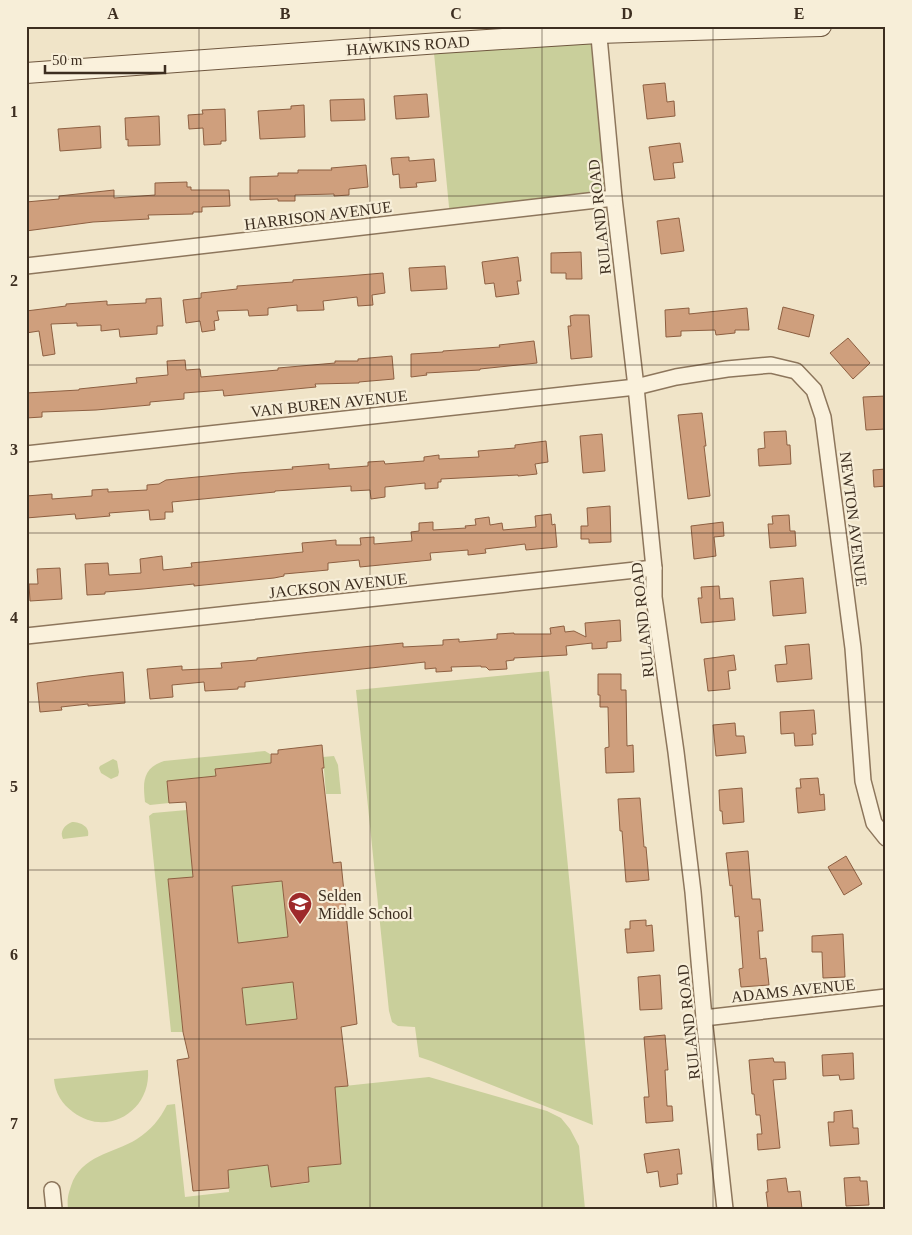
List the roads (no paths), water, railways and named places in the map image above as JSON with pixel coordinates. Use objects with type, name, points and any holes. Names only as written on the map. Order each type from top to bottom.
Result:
[{"type":"street","name":"HAWKINS ROAD","points":[[26,73],[598,29],[821,26]]},
{"type":"street","name":"RULAND ROAD","points":[[598,29],[614,198],[636,387],[654,568],[654,597],[693,892],[704,1018],[725,1209]]},
{"type":"street","name":"HARRISON AVENUE","points":[[26,266],[614,198]]},
{"type":"street","name":"NEWTON AVENUE","points":[[636,387],[676,377],[770,365],[796,371],[814,390],[823,417],[853,648],[863,782],[874,823],[886,838]]},
{"type":"street","name":"VAN BUREN AVENUE","points":[[26,454],[636,387]]},
{"type":"street","name":"JACKSON AVENUE","points":[[26,636],[654,568]]},
{"type":"street","name":"ADAMS AVENUE","points":[[704,1018],[886,998]]},
{"type":"street","points":[[52,1190],[54,1209]]},
{"type":"place","name":"Selden Middle School","points":[[300,925]]}]
